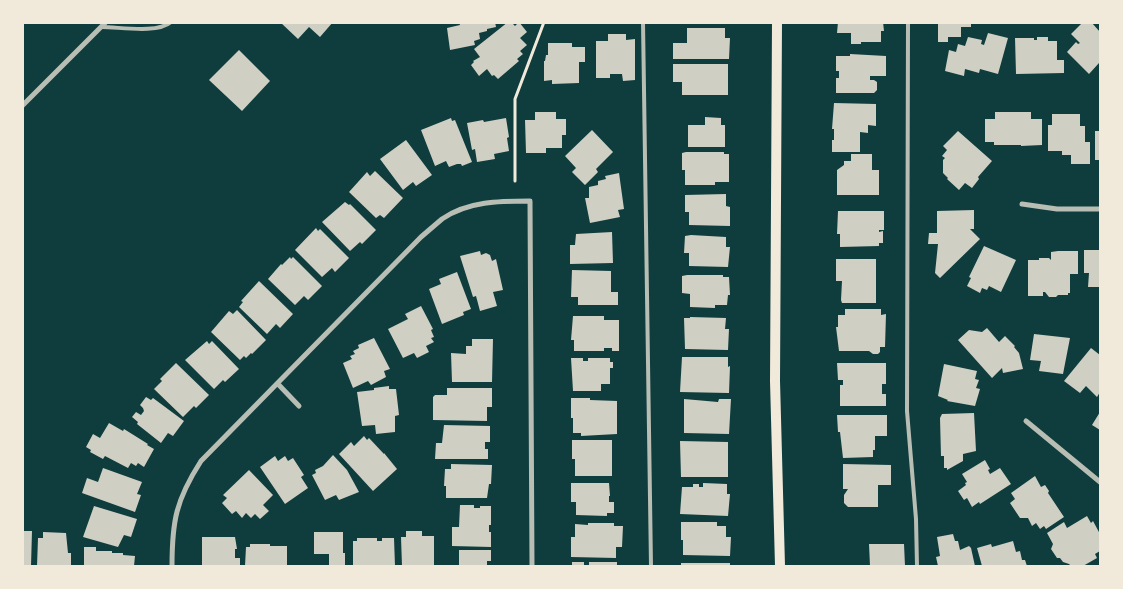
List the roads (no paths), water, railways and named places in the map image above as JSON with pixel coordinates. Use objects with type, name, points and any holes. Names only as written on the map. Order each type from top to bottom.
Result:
[{"type":"main road","points":[[777,22],[775,381],[780,566]]},
{"type":"street","points":[[22,106],[104,25]]},
{"type":"street","points":[[172,566],[174,522],[179,501],[189,479],[201,461],[421,237],[444,218],[466,207],[494,201],[530,201],[532,566]]},
{"type":"street","points":[[1022,204],[1057,209],[1100,208]]},
{"type":"street","points":[[278,384],[299,406]]},
{"type":"street","points":[[1026,421],[1100,482]]},
{"type":"lane","points":[[104,25],[156,29],[167,26],[171,22]]},
{"type":"lane","points":[[643,22],[650,566]]},
{"type":"lane","points":[[908,22],[908,411],[916,519],[917,566]]}]
